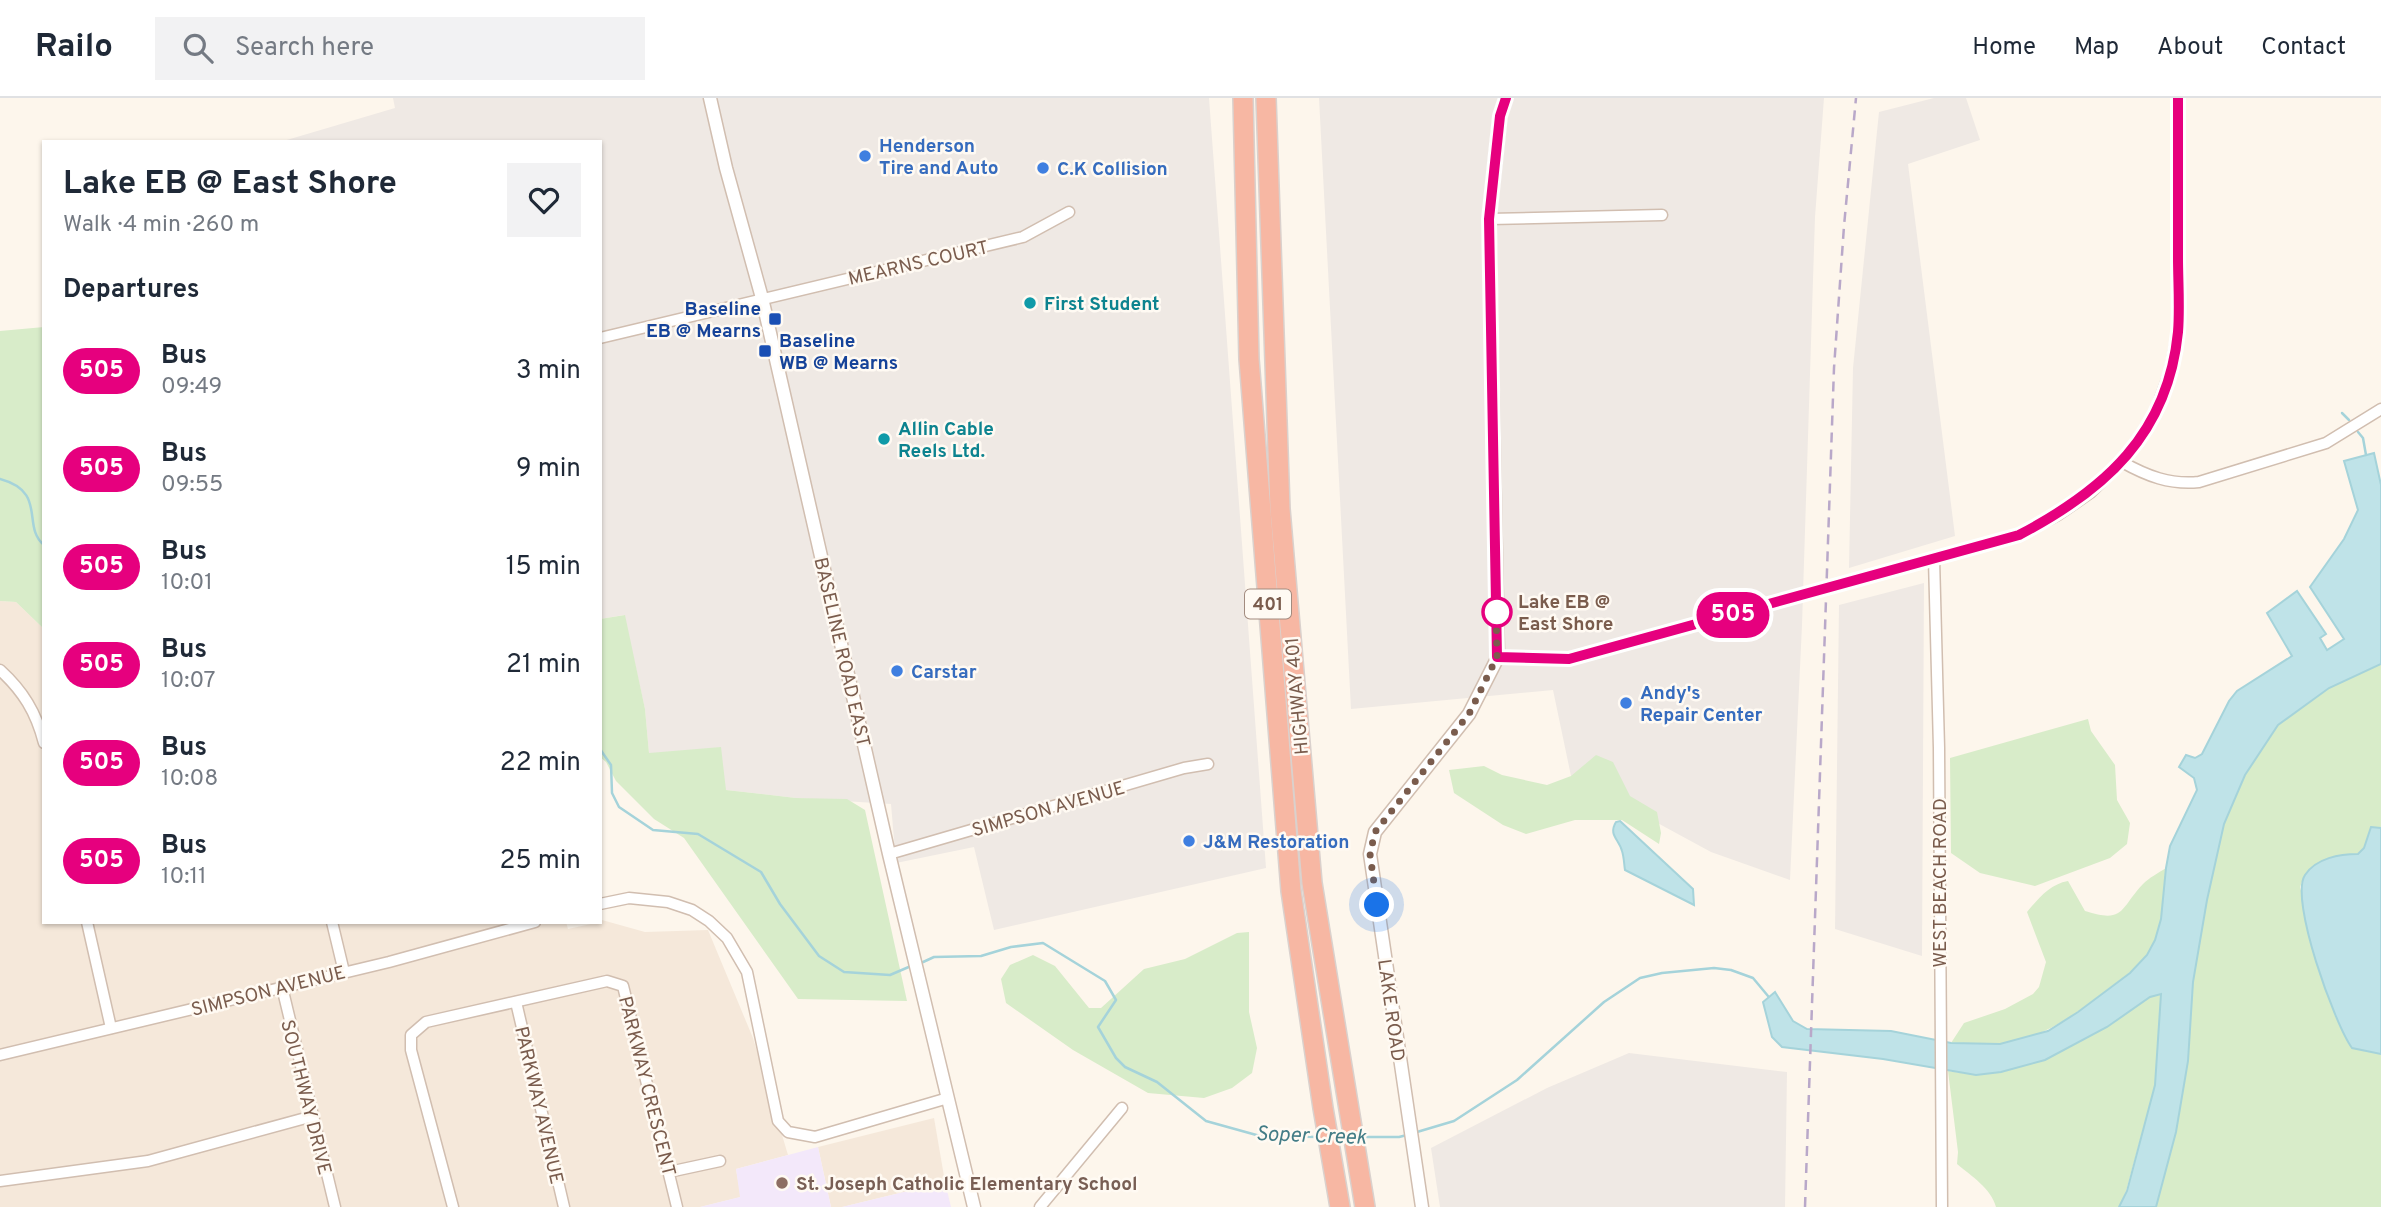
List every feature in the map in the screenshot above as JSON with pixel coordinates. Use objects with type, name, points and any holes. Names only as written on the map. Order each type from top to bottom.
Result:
[{"type":"highway","name":"HIGHWAY 401","points":[[1243,98],[1249,359],[1291,891],[1340,1207]]},
{"type":"highway","name":"HIGHWAY 401","points":[[1266,98],[1280,509],[1312,883],[1358,1169],[1367,1207]]},
{"type":"highway","points":[[1330,1150],[1329,1182],[1333,1207]]},
{"type":"street","name":"BASELINE ROAD EAST","points":[[710,98],[726,168],[762,298],[889,854],[974,1207]]},
{"type":"street","name":"LAKE ROAD","points":[[1422,1207],[1370,854],[1375,832],[1469,714],[1497,657],[1489,219],[1500,116],[1506,98]]},
{"type":"street","points":[[1497,657],[1569,659],[1934,559],[2019,535],[2058,515],[2090,493],[2122,462],[2153,418],[2170,372],[2178,332],[2178,98]]},
{"type":"street","name":"MEARNS COURT","points":[[602,338],[1023,237],[1069,212]]},
{"type":"street","points":[[1489,219],[1662,215]]},
{"type":"street","points":[[2122,462],[2146,476],[2182,484],[2199,482],[2326,443],[2381,409]]},
{"type":"street","name":"WEST BEACH ROAD","points":[[1934,559],[1939,762],[1939,1081],[1942,1207]]},
{"type":"street","points":[[0,670],[30,702],[42,736]]},
{"type":"street","name":"SIMPSON AVENUE","points":[[889,854],[1184,768],[1208,764]]},
{"type":"street","points":[[602,904],[629,898],[668,902],[692,910],[727,938],[747,972],[778,1121],[788,1132],[815,1137],[948,1098]]},
{"type":"street","points":[[87,924],[111,1028]]},
{"type":"street","points":[[332,924],[344,972]]},
{"type":"street","name":"SIMPSON AVENUE","points":[[0,1055],[389,962],[529,924]]},
{"type":"street","name":"PARKWAY CRESCENT","points":[[453,1207],[411,1050],[411,1035],[426,1022],[607,981],[623,986],[677,1207]]},
{"type":"street","name":"SOUTHWAY DRIVE","points":[[282,987],[335,1207]]},
{"type":"street","name":"PARKWAY AVENUE","points":[[516,1002],[564,1207]]},
{"type":"street","points":[[1040,1207],[1122,1108]]},
{"type":"street","points":[[0,1181],[148,1161],[313,1116]]},
{"type":"street","points":[[669,1172],[720,1161]]},
{"type":"shaded area","points":[[393,98],[1209,98],[1266,868],[994,930],[974,847],[896,863],[891,804],[726,790],[649,753],[645,709],[624,615],[602,619],[602,140],[287,140],[395,108]]},
{"type":"shaded area","points":[[1319,98],[1824,98],[1815,217],[1802,625],[1790,880],[1711,852],[1571,776],[1553,690],[1351,709]]},
{"type":"shaded area","points":[[1934,98],[1966,98],[1980,140],[1908,164],[1955,536],[1849,568],[1853,368],[1879,112]]},
{"type":"shaded area","points":[[1924,583],[1922,956],[1835,929],[1839,605]]},
{"type":"shaded area","points":[[0,601],[16,602],[42,627],[42,924],[567,924],[568,929],[602,924],[602,920],[645,932],[708,930],[753,1038],[788,1155],[736,1169],[741,1197],[700,1207],[0,1207]]},
{"type":"shaded area","points":[[1629,1053],[1787,1072],[1785,1207],[1440,1207],[1431,1148],[1547,1088]]},
{"type":"shaded area","points":[[934,1118],[945,1182],[842,1207],[831,1207],[818,1147]]},
{"type":"shaded area","name":"St. Joseph Catholic Elementary School","points":[[818,1147],[831,1207],[700,1207],[740,1197],[736,1169]]},
{"type":"shaded area","name":"St. Joseph Catholic Elementary School","points":[[945,1182],[951,1207],[842,1207]]},
{"type":"green space","points":[[42,327],[42,627],[16,602],[0,601],[0,331]]},
{"type":"green space","points":[[625,615],[645,709],[649,753],[721,747],[726,790],[796,798],[847,799],[865,810],[907,1001],[798,999],[684,838],[654,819],[616,781],[602,759],[602,619]]},
{"type":"green space","points":[[2381,664],[2381,828],[2371,827],[2364,848],[2357,854],[2330,857],[2315,865],[2300,887],[2335,1016],[2352,1048],[2381,1054],[2381,1207],[2156,1207],[2176,1132],[2188,1061],[2193,982],[2224,824],[2245,775],[2278,725],[2329,688]]},
{"type":"green space","points":[[2088,719],[2091,731],[2115,765],[2117,800],[2130,823],[2127,844],[2110,858],[2035,886],[1980,873],[1951,853],[1950,758]]},
{"type":"green space","points":[[1596,755],[1613,762],[1630,796],[1657,812],[1661,833],[1659,844],[1622,820],[1575,820],[1526,834],[1503,825],[1454,793],[1449,770],[1484,766],[1502,775],[1547,785],[1571,776]]},
{"type":"green space","points":[[2166,868],[2161,915],[2154,942],[2146,956],[2128,974],[2071,1016],[2031,1037],[1994,1045],[1951,1043],[1964,1023],[2005,1009],[2033,994],[2039,987],[2046,962],[2027,912],[2045,893],[2068,881],[2085,911],[2108,916],[2125,907],[2145,882]]},
{"type":"green space","points":[[1249,932],[1249,1012],[1257,1048],[1252,1073],[1232,1088],[1204,1098],[1148,1093],[1073,1050],[1006,1003],[1001,979],[1010,965],[1033,955],[1055,966],[1089,1008],[1101,1008],[1144,969],[1185,959],[1237,933]]},
{"type":"green space","points":[[2162,994],[2155,1085],[2126,1191],[2119,1207],[1996,1207],[1985,1188],[1957,1164],[1958,1152],[1948,1071],[1976,1075],[2001,1072],[2107,1027],[2150,997]]},
{"type":"water","points":[[2374,453],[2381,485],[2381,664],[2329,688],[2278,725],[2245,775],[2224,824],[2193,982],[2188,1061],[2176,1132],[2156,1207],[2119,1207],[2127,1191],[2155,1085],[2161,994],[2150,997],[2107,1027],[2045,1060],[2001,1072],[1976,1075],[1883,1059],[1782,1047],[1772,1037],[1763,1002],[1775,992],[1793,1021],[1807,1029],[1891,1031],[1951,1043],[2000,1044],[2048,1031],[2130,973],[2147,955],[2155,940],[2161,919],[2170,846],[2197,790],[2194,778],[2179,767],[2186,755],[2195,758],[2202,754],[2229,701],[2237,691],[2292,656],[2267,613],[2297,591],[2326,634],[2320,638],[2327,650],[2344,639],[2310,587],[2344,539],[2358,510],[2344,461]]},
{"type":"water","points":[[1620,821],[1693,889],[1694,905],[1625,870],[1621,847],[1613,830],[1616,822]]},
{"type":"water","points":[[2371,827],[2381,828],[2381,1054],[2352,1048],[2344,1035],[2325,989],[2308,934],[2302,888],[2305,875],[2315,865],[2336,856],[2358,854],[2364,848]]},
{"type":"waterway","points":[[2342,413],[2349,420]]},
{"type":"waterway","points":[[2358,432],[2363,438],[2366,455]]},
{"type":"waterway","name":"Soper Creek","points":[[0,479],[24,492],[29,501],[37,537],[42,543]]},
{"type":"waterway","name":"Soper Creek","points":[[602,752],[611,765],[612,793],[619,807],[653,830],[698,834],[761,872],[780,904],[819,956],[844,972],[890,975],[911,966]]},
{"type":"waterway","name":"Soper Creek","points":[[921,963],[934,957],[981,956],[1011,947],[1043,943],[1105,981],[1116,1000],[1098,1027],[1116,1058],[1125,1067],[1157,1082],[1206,1121],[1260,1136],[1320,1137]]},
{"type":"waterway","name":"Soper Creek","points":[[1417,1132],[1454,1121],[1517,1080],[1604,1002],[1640,978],[1714,968],[1731,970],[1753,978],[1768,996]]},
{"type":"waterway","name":"Soper Creek","points":[[1361,1137],[1407,1135]]},
{"type":"railway","points":[[1805,1207],[1834,368],[1856,98]]},
{"type":"bus line","name":"505","points":[[1506,98],[1500,116],[1489,219],[1497,657],[1533,660],[1569,659],[2019,535],[2058,515],[2090,493],[2122,462],[2153,418],[2170,372],[2178,332],[2178,98]]},
{"type":"place","name":"Henderson Tire and Auto","points":[[865,156]]},
{"type":"place","name":"C.K Collision","points":[[1043,168]]},
{"type":"place","name":"First Student","points":[[1030,303]]},
{"type":"place","name":"Baseline EB @ Mearns","points":[[775,319]]},
{"type":"place","name":"Baseline WB @ Mearns","points":[[765,351]]},
{"type":"place","name":"Allin Cable Reels Ltd.","points":[[884,439]]},
{"type":"place","name":"Lake EB @ East Shore","points":[[1497,612]]},
{"type":"place","name":"Carstar","points":[[897,671]]},
{"type":"place","name":"Andy's Repair Center","points":[[1626,703]]},
{"type":"place","name":"J&M Restoration","points":[[1189,841]]},
{"type":"place","name":"St. Joseph Catholic Elementary School","points":[[782,1183]]},
{"type":"route","points":[[1377,905],[1370,854],[1375,832],[1469,714],[1497,657],[1496,603],[1497,612]]}]
